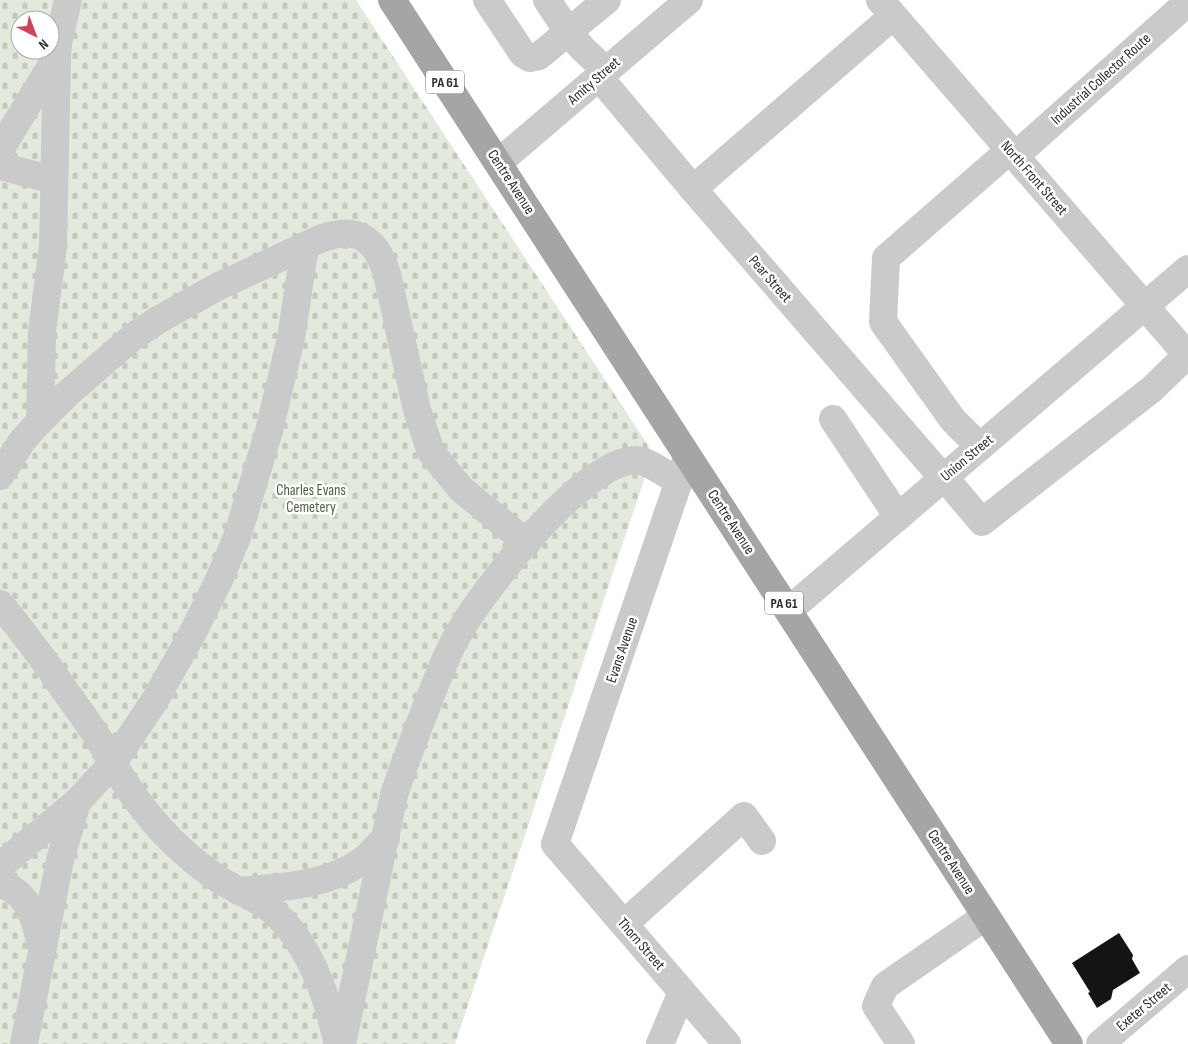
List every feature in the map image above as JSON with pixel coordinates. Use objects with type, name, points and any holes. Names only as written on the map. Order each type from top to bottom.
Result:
[{"type":"main road","name":"Centre Avenue","points":[[392,0],[1069,1044]]},
{"type":"street","points":[[60,34],[68,0]]},
{"type":"street","points":[[487,0],[523,54],[530,58],[538,56],[569,33],[607,0]]},
{"type":"street","name":"Pear Street","points":[[547,0],[569,33],[692,189],[982,522],[1152,389],[1188,356]]},
{"type":"street","name":"Amity Street","points":[[498,163],[689,0]]},
{"type":"street","name":"Industrial Collector Route","points":[[980,447],[953,420],[883,322],[886,258],[1188,2]]},
{"type":"street","points":[[692,189],[887,8]]},
{"type":"street","name":"North Front Street","points":[[887,8],[1188,356]]},
{"type":"street","points":[[0,150],[55,60]]},
{"type":"street","points":[[40,421],[42,332],[53,246],[57,60]]},
{"type":"street","points":[[0,166],[54,180]]},
{"type":"street","points":[[0,476],[22,441],[40,421],[67,394],[134,336],[158,320],[217,287],[317,240],[333,235],[360,235],[370,241],[383,261],[417,410],[431,452],[461,489],[527,543]]},
{"type":"street","points":[[0,866],[77,802],[113,763],[155,700],[191,636],[219,580],[236,537],[273,415],[291,338],[305,246]]},
{"type":"street","name":"Union Street","points":[[789,610],[1144,306],[1186,275]]},
{"type":"street","points":[[833,419],[898,517]]},
{"type":"street","name":"Evans Avenue","points":[[555,844],[688,455]]},
{"type":"street","points":[[342,1044],[394,795],[405,760],[448,654],[480,598],[558,508],[590,480],[613,467],[636,460],[650,464],[679,482]]},
{"type":"street","points":[[0,604],[15,621],[94,731],[134,796],[173,842],[213,876],[270,909],[297,939],[324,991],[338,1044]]},
{"type":"street","points":[[24,1044],[60,860],[77,802]]},
{"type":"street","points":[[624,924],[744,816],[762,841]]},
{"type":"street","points":[[238,891],[294,886],[338,874],[366,858],[386,838]]},
{"type":"street","name":"Thorn Street","points":[[555,844],[727,1044]]},
{"type":"street","points":[[0,884],[18,895],[32,912],[37,923],[42,950]]},
{"type":"street","points":[[901,1044],[876,1006],[885,986],[986,916]]},
{"type":"street","name":"Exeter Street","points":[[1100,1044],[1187,971]]},
{"type":"street","points":[[660,1044],[682,992]]},
{"type":"green space","name":"Charles Evans Cemetery","points":[[0,0],[356,0],[653,453],[455,1044],[0,1044]]},
{"type":"building","points":[[1119,933],[1133,955],[1132,959],[1140,973],[1113,990],[1111,999],[1097,1008],[1088,993],[1090,992],[1072,963]]}]
